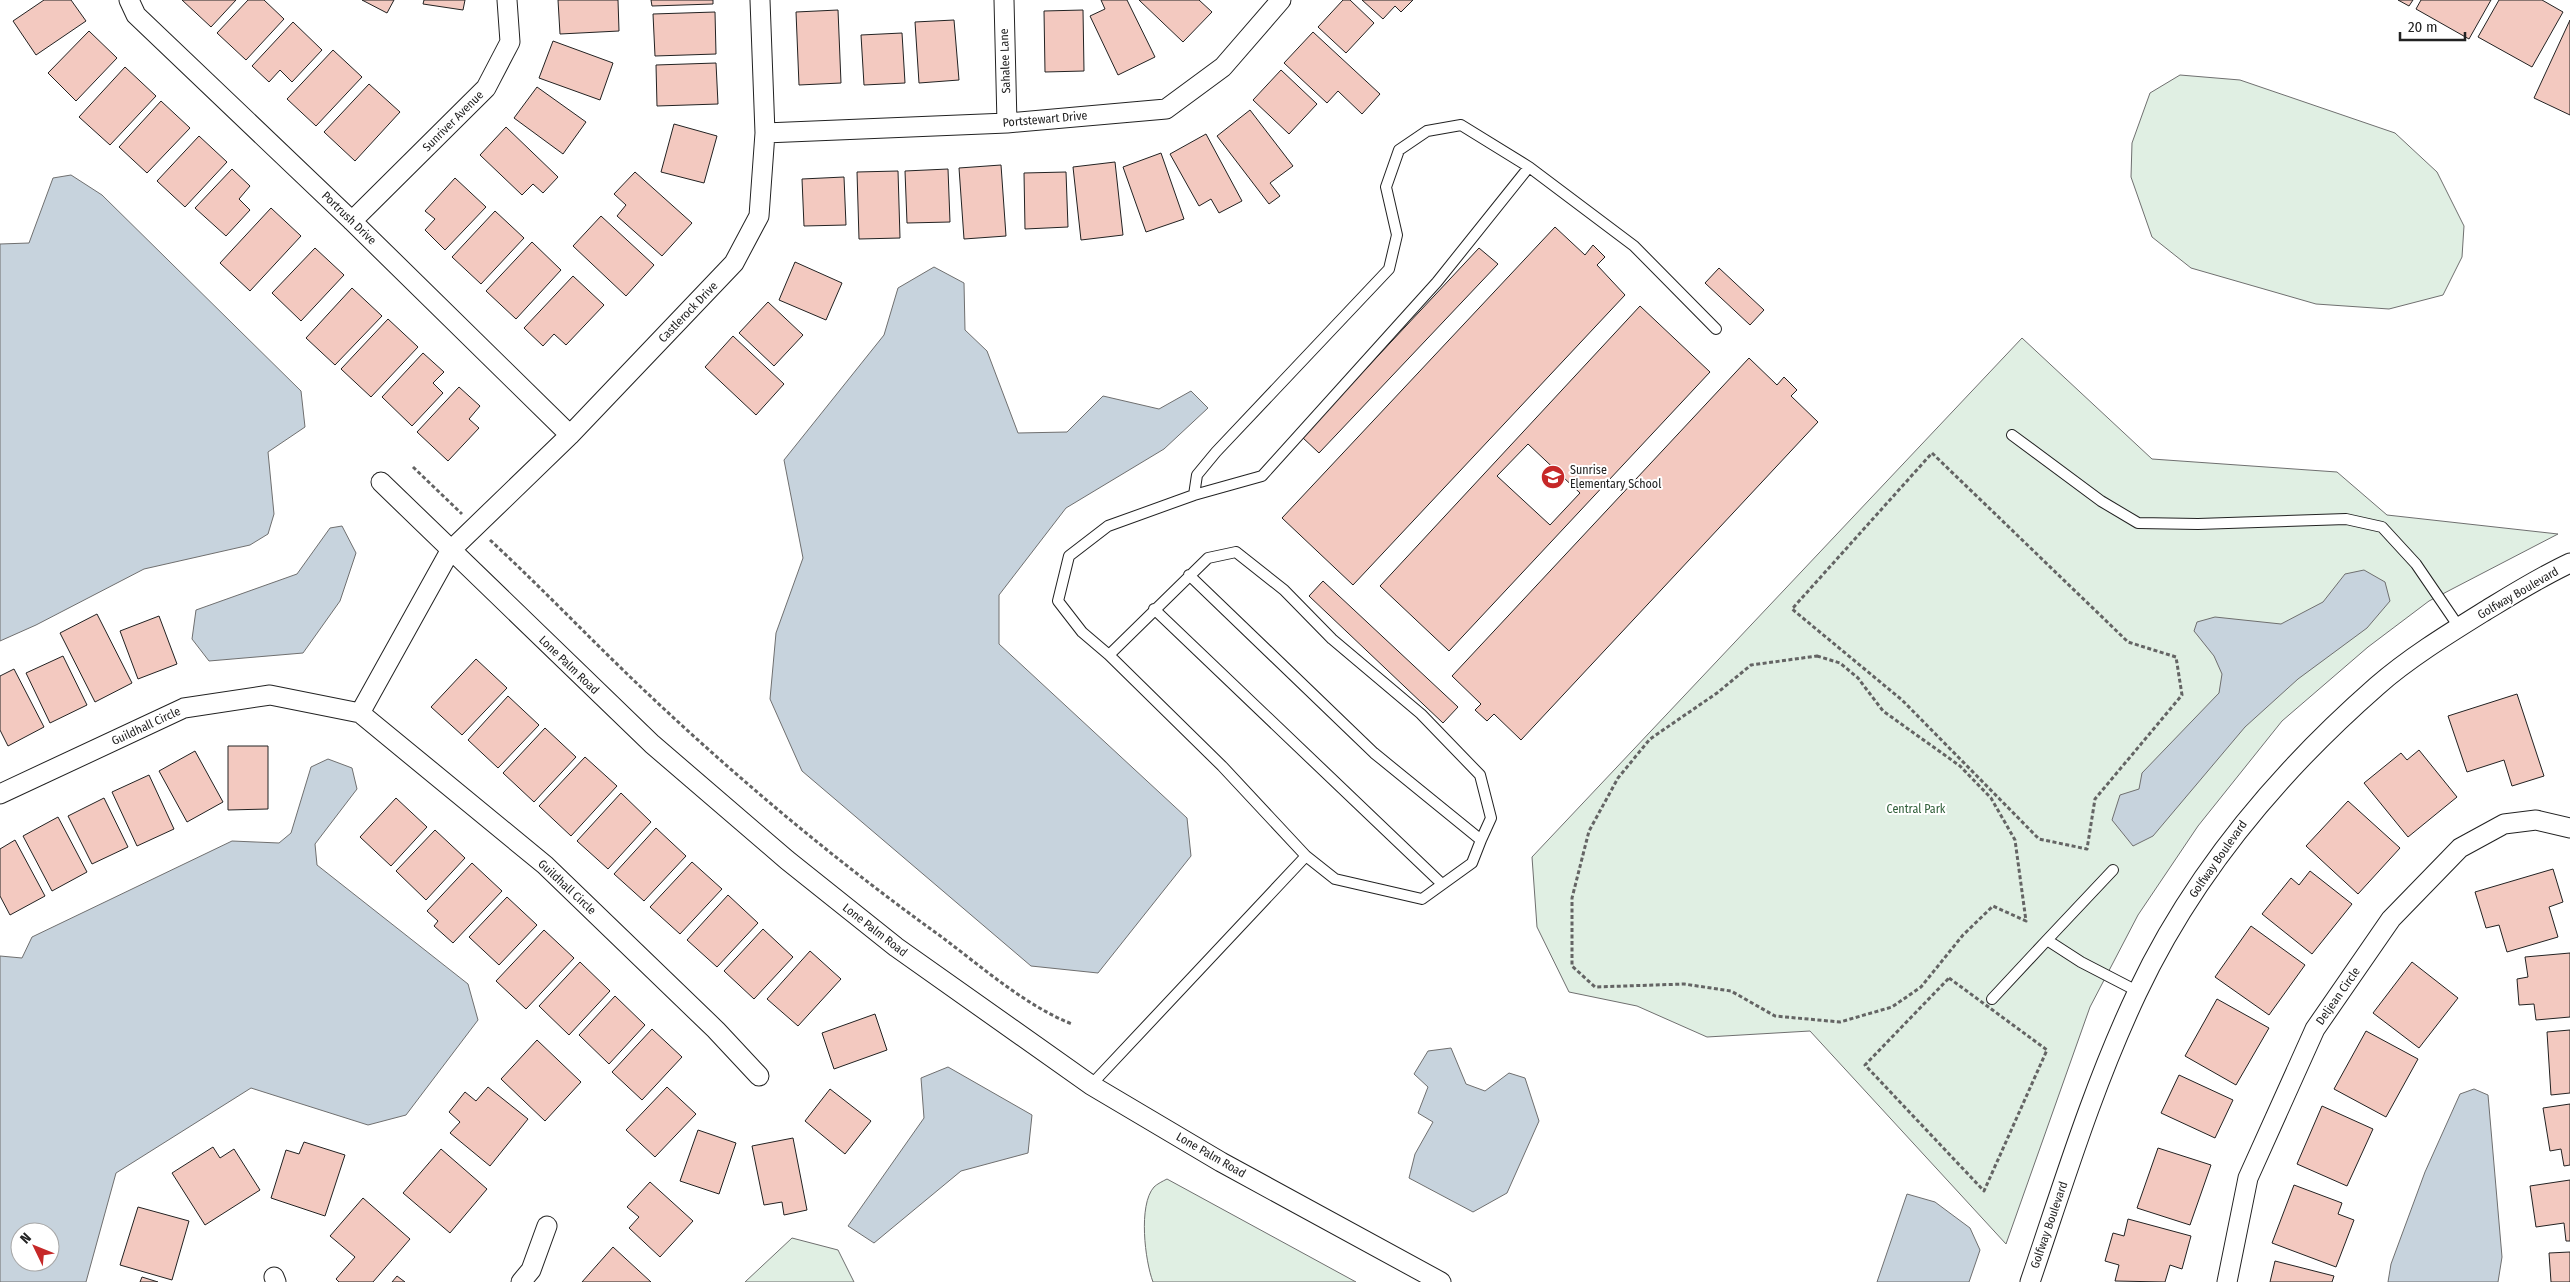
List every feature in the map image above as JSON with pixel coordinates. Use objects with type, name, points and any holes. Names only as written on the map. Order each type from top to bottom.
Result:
[{"type":"street","name":"Portrush Drive","points":[[128,0],[136,15],[352,221],[570,436]]},
{"type":"street","name":"Sunriver Avenue","points":[[352,221],[486,88],[510,42],[507,0]]},
{"type":"street","name":"Castlerock Drive","points":[[450,552],[570,436],[734,263],[759,216],[765,133],[760,0]]},
{"type":"street","name":"Sahalee Lane","points":[[1004,0],[1007,123]]},
{"type":"street","name":"Portstewart Drive","points":[[765,133],[1007,123],[1166,108],[1222,67],[1281,0]]},
{"type":"street","name":"Lone Palm Road","points":[[380,482],[450,552],[652,744],[786,860],[896,947],[1092,1085],[1221,1162],[1441,1282]]},
{"type":"street","points":[[360,713],[450,552]]},
{"type":"street","name":"Golfway Boulevard","points":[[2030,1282],[2105,1067],[2137,991],[2184,907],[2238,829],[2312,748],[2379,684],[2459,627],[2543,575],[2570,563]]},
{"type":"street","name":"Guildhall Circle","points":[[0,794],[184,708],[270,695],[360,713],[545,865],[716,1030],[759,1076]]},
{"type":"street","name":"Deljean Circle","points":[[2227,1282],[2248,1178],[2311,1038],[2391,919],[2460,848],[2504,824],[2536,820],[2570,825]]},
{"type":"street","points":[[521,1282],[531,1270],[547,1226]]},
{"type":"lane","points":[[1194,495],[1197,475],[1216,452],[1389,269],[1397,235],[1386,187],[1399,150],[1427,130],[1461,125],[1529,167],[1634,246],[1716,329]]},
{"type":"lane","points":[[1109,655],[1208,558],[1236,552],[1284,590],[1332,639],[1421,714],[1480,775],[1491,818],[1472,863],[1422,899],[1335,879],[1306,856],[1222,766],[1109,655],[1082,632],[1058,601],[1069,556],[1108,526],[1194,495],[1262,476],[1437,282],[1529,167]]},
{"type":"lane","points":[[2012,435],[2101,501],[2138,523],[2198,524],[2346,519],[2382,527],[2416,564],[2459,627]]},
{"type":"lane","points":[[1189,575],[1374,753],[1482,840]]},
{"type":"lane","points":[[1154,609],[1442,884]]},
{"type":"lane","points":[[1092,1085],[1306,856]]},
{"type":"lane","points":[[1992,999],[2113,870]]},
{"type":"lane","points":[[2047,940],[2081,962],[2137,991]]},
{"type":"path","points":[[1932,452],[2128,642],[2176,657],[2182,695],[2095,799],[2087,849],[2039,839],[1902,700],[1792,609],[1932,452]]},
{"type":"path","points":[[413,467],[647,693],[730,769],[895,904],[1030,1001],[1056,1018],[1072,1024]]},
{"type":"path","points":[[1817,656],[1840,663],[1858,678],[1883,710],[1960,766],[1991,798],[2015,840],[2026,921],[1993,906],[1963,935],[1921,986],[1892,1007],[1840,1022],[1775,1016],[1731,991],[1684,984],[1595,987],[1572,966],[1572,898],[1589,830],[1618,778],[1650,738],[1717,694],[1751,665],[1770,662],[1817,656]]},
{"type":"path","points":[[1949,978],[2047,1050],[1984,1191],[1865,1065],[1949,978]]},
{"type":"green space","points":[[2180,75],[2240,80],[2395,133],[2437,172],[2464,226],[2462,257],[2443,295],[2389,309],[2316,304],[2191,268],[2152,237],[2131,177],[2132,143],[2150,93]]},
{"type":"green space","name":"Central Park","points":[[2022,338],[2152,459],[2337,472],[2387,515],[2558,534],[2429,601],[2368,647],[2282,721],[2198,826],[2138,915],[2090,1007],[2006,1244],[1810,1031],[1707,1037],[1637,1006],[1569,992],[1537,927],[1532,857]]},
{"type":"green space","points":[[1167,1179],[1356,1282],[1153,1282],[1144,1233],[1146,1206],[1149,1195],[1154,1187]]},
{"type":"green space","points":[[792,1238],[838,1250],[854,1282],[745,1282]]},
{"type":"shaded area","points":[[71,175],[102,195],[301,391],[305,427],[268,452],[274,514],[268,534],[250,545],[144,569],[36,625],[0,641],[0,244],[29,243],[53,178]]},
{"type":"shaded area","points":[[934,267],[964,283],[965,330],[987,351],[1018,433],[1067,432],[1103,396],[1159,409],[1191,391],[1208,408],[1164,449],[1066,508],[999,595],[999,644],[1187,818],[1191,856],[1098,973],[1031,966],[802,771],[770,699],[776,633],[803,558],[784,460],[884,335],[898,288]]},
{"type":"shaded area","points":[[342,526],[356,553],[340,601],[303,653],[209,661],[192,639],[196,610],[297,574],[330,528]]},
{"type":"shaded area","points":[[2364,570],[2385,582],[2390,601],[2367,628],[2298,679],[2245,727],[2153,836],[2133,846],[2112,820],[2120,795],[2139,789],[2142,773],[2219,693],[2222,674],[2214,656],[2194,631],[2197,622],[2215,617],[2281,624],[2323,602],[2345,574]]},
{"type":"shaded area","points":[[328,759],[352,768],[357,789],[315,844],[317,865],[468,984],[478,1020],[406,1115],[368,1125],[251,1088],[116,1173],[86,1282],[0,1282],[0,956],[22,958],[32,937],[232,841],[279,843],[291,833],[311,767]]},
{"type":"shaded area","points":[[1451,1048],[1466,1084],[1485,1091],[1509,1073],[1525,1078],[1539,1121],[1507,1193],[1473,1212],[1409,1178],[1415,1154],[1433,1122],[1418,1113],[1428,1087],[1414,1074],[1428,1051]]},
{"type":"shaded area","points":[[948,1067],[1032,1115],[1028,1153],[961,1171],[874,1243],[848,1226],[924,1118],[921,1078]]},
{"type":"shaded area","points":[[2474,1089],[2488,1095],[2502,1257],[2498,1282],[2388,1282],[2391,1264],[2425,1172],[2460,1094]]},
{"type":"shaded area","points":[[1907,1194],[1935,1202],[1970,1228],[1980,1250],[1969,1282],[1877,1282]]},
{"type":"building","points":[[44,0],[71,0],[86,21],[36,55],[13,21]]},
{"type":"building","points":[[182,0],[236,0],[211,27]]},
{"type":"building","points":[[248,0],[264,0],[284,19],[246,60],[217,33]]},
{"type":"building","points":[[362,0],[394,0],[387,13]]},
{"type":"building","points":[[424,0],[465,0],[463,10],[423,4]]},
{"type":"building","points":[[558,0],[618,0],[619,31],[560,34]]},
{"type":"building","points":[[651,0],[713,0],[713,4],[652,6]]},
{"type":"building","points":[[1101,0],[1127,0],[1155,57],[1118,75],[1090,16],[1105,9]]},
{"type":"building","points":[[1139,0],[1199,0],[1212,12],[1183,42]]},
{"type":"building","points":[[1343,0],[1350,0],[1374,23],[1346,53],[1318,27]]},
{"type":"building","points":[[1362,0],[1413,0],[1401,12],[1395,6],[1383,19]]},
{"type":"building","points":[[2398,0],[2413,0],[2409,6]]},
{"type":"building","points":[[2421,0],[2491,0],[2469,39],[2416,9]]},
{"type":"building","points":[[2499,0],[2542,0],[2563,12],[2532,67],[2478,37]]},
{"type":"building","points":[[838,10],[841,83],[799,85],[796,12]]},
{"type":"building","points":[[1083,10],[1084,71],[1045,72],[1044,11]]},
{"type":"building","points":[[715,12],[716,54],[655,56],[653,14]]},
{"type":"building","points":[[954,20],[959,80],[919,83],[915,22]]},
{"type":"building","points":[[2570,20],[2570,115],[2534,98]]},
{"type":"building","points":[[293,22],[322,50],[292,82],[280,70],[269,82],[252,66]]},
{"type":"building","points":[[89,31],[117,58],[76,101],[48,73]]},
{"type":"building","points":[[1313,32],[1380,94],[1362,114],[1338,91],[1327,103],[1284,63]]},
{"type":"building","points":[[902,33],[905,83],[864,85],[861,35]]},
{"type":"building","points":[[553,41],[613,63],[600,100],[539,78]]},
{"type":"building","points":[[333,50],[362,77],[316,126],[287,99]]},
{"type":"building","points":[[716,63],[718,104],[657,106],[656,65]]},
{"type":"building","points":[[125,67],[156,96],[110,145],[79,117]]},
{"type":"building","points":[[1281,70],[1317,104],[1289,134],[1253,100]]},
{"type":"building","points":[[369,84],[400,112],[355,161],[324,132]]},
{"type":"building","points":[[537,87],[586,122],[563,154],[514,118]]},
{"type":"building","points":[[161,101],[190,128],[147,173],[119,147]]},
{"type":"building","points":[[1250,110],[1293,166],[1270,183],[1280,196],[1269,204],[1217,136]]},
{"type":"building","points":[[674,124],[717,136],[704,183],[661,172]]},
{"type":"building","points":[[506,127],[558,177],[543,193],[533,184],[522,195],[480,155]]},
{"type":"building","points":[[1206,134],[1242,201],[1219,213],[1211,199],[1199,206],[1170,154]]},
{"type":"building","points":[[199,136],[227,162],[185,207],[157,181]]},
{"type":"building","points":[[1161,153],[1184,219],[1146,232],[1123,167]]},
{"type":"building","points":[[1115,162],[1123,235],[1081,240],[1073,167]]},
{"type":"building","points":[[1001,165],[1006,236],[964,239],[959,168]]},
{"type":"building","points":[[232,169],[250,186],[239,199],[250,210],[226,236],[195,208]]},
{"type":"building","points":[[948,169],[950,222],[907,223],[905,171]]},
{"type":"building","points":[[898,171],[900,238],[859,239],[857,172]]},
{"type":"building","points":[[635,172],[692,223],[662,256],[617,216],[626,205],[614,194]]},
{"type":"building","points":[[1066,172],[1068,227],[1025,229],[1024,173]]},
{"type":"building","points":[[844,177],[846,225],[804,226],[802,179]]},
{"type":"building","points":[[455,178],[486,207],[445,250],[425,230],[435,219],[425,211]]},
{"type":"building","points":[[271,208],[301,236],[250,291],[220,263]]},
{"type":"building","points":[[495,211],[524,238],[481,284],[452,257]]},
{"type":"building","points":[[601,216],[654,265],[626,296],[573,246]]},
{"type":"building","points":[[1555,227],[1585,255],[1593,245],[1605,257],[1597,265],[1625,295],[1353,585],[1282,518]]},
{"type":"building","points":[[532,242],[561,270],[516,319],[486,291]]},
{"type":"building","points":[[315,248],[344,275],[301,321],[272,293]]},
{"type":"building","points":[[1479,248],[1498,264],[1319,453],[1302,437]]},
{"type":"building","points":[[795,262],[842,283],[826,320],[779,300]]},
{"type":"building","points":[[1719,268],[1764,310],[1750,325],[1705,283]]},
{"type":"building","points":[[573,276],[604,305],[566,345],[554,334],[543,346],[524,328]]},
{"type":"building","points":[[352,288],[382,316],[335,365],[306,338]]},
{"type":"building","points":[[768,302],[803,335],[774,366],[739,333]]},
{"type":"building","points":[[1640,306],[1710,372],[1449,651],[1380,586]],"holes":[[[1528,444],[1580,493],[1550,525],[1497,476]]]},
{"type":"building","points":[[388,319],[418,347],[371,397],[341,369]]},
{"type":"building","points":[[733,336],[784,384],[756,415],[705,367]]},
{"type":"building","points":[[423,353],[444,372],[433,383],[443,393],[412,426],[382,397]]},
{"type":"building","points":[[1749,358],[1777,385],[1784,377],[1797,390],[1791,396],[1818,422],[1521,740],[1494,714],[1487,721],[1475,710],[1481,704],[1452,676]]},
{"type":"building","points":[[459,387],[480,406],[469,419],[479,428],[448,461],[417,432]]},
{"type":"building","points":[[1323,581],[1458,707],[1443,723],[1309,596]]},
{"type":"building","points":[[97,614],[132,683],[95,702],[60,633]]},
{"type":"building","points":[[159,616],[177,664],[138,679],[120,631]]},
{"type":"building","points":[[63,656],[87,705],[50,723],[26,673]]},
{"type":"building","points":[[476,659],[507,688],[462,735],[431,707]]},
{"type":"building","points":[[14,669],[44,727],[8,746],[0,730],[0,676]]},
{"type":"building","points":[[2517,694],[2544,776],[2512,786],[2504,760],[2467,772],[2448,716]]},
{"type":"building","points":[[508,696],[539,725],[498,768],[468,740]]},
{"type":"building","points":[[545,728],[576,757],[534,802],[503,773]]},
{"type":"building","points":[[228,746],[268,746],[268,809],[228,810]]},
{"type":"building","points":[[2419,750],[2457,797],[2408,837],[2364,783],[2401,753],[2407,760]]},
{"type":"building","points":[[195,751],[223,802],[187,822],[159,771]]},
{"type":"building","points":[[585,757],[617,786],[571,836],[539,806]]},
{"type":"building","points":[[149,775],[174,829],[137,846],[112,792]]},
{"type":"building","points":[[621,793],[651,822],[608,869],[577,841]]},
{"type":"building","points":[[104,798],[128,847],[92,864],[68,816]]},
{"type":"building","points":[[396,798],[427,827],[391,866],[360,837]]},
{"type":"building","points":[[2348,801],[2400,848],[2358,894],[2306,846]]},
{"type":"building","points":[[58,817],[87,872],[52,891],[23,836]]},
{"type":"building","points":[[656,828],[686,856],[644,901],[614,874]]},
{"type":"building","points":[[435,830],[465,858],[426,900],[396,871]]},
{"type":"building","points":[[15,840],[45,896],[10,915],[0,896],[0,849]]},
{"type":"building","points":[[692,862],[722,889],[680,934],[650,907]]},
{"type":"building","points":[[472,863],[502,891],[453,943],[434,926],[438,921],[427,911]]},
{"type":"building","points":[[2553,869],[2563,902],[2549,907],[2558,937],[2507,952],[2499,925],[2486,928],[2475,892]]},
{"type":"building","points":[[2310,871],[2352,904],[2312,954],[2262,914],[2291,878],[2299,885]]},
{"type":"building","points":[[728,895],[758,923],[717,967],[687,940]]},
{"type":"building","points":[[507,897],[537,925],[499,965],[469,937]]},
{"type":"building","points":[[2251,926],[2305,965],[2269,1015],[2215,977]]},
{"type":"building","points":[[763,929],[793,957],[754,999],[724,971]]},
{"type":"building","points":[[544,930],[574,958],[526,1009],[496,981]]},
{"type":"building","points":[[810,951],[841,979],[798,1026],[767,999]]},
{"type":"building","points":[[2570,953],[2570,1017],[2536,1020],[2534,1004],[2519,1005],[2517,979],[2528,977],[2525,957]]},
{"type":"building","points":[[580,962],[610,991],[569,1035],[539,1006]]},
{"type":"building","points":[[2412,962],[2458,998],[2419,1048],[2373,1013]]},
{"type":"building","points":[[615,996],[645,1025],[609,1064],[579,1035]]},
{"type":"building","points":[[2217,999],[2269,1028],[2236,1085],[2185,1056]]},
{"type":"building","points":[[875,1014],[887,1050],[834,1069],[822,1033]]},
{"type":"building","points":[[652,1029],[682,1057],[642,1100],[612,1072]]},
{"type":"building","points":[[2570,1030],[2570,1093],[2551,1095],[2547,1032]]},
{"type":"building","points":[[2366,1031],[2418,1059],[2386,1117],[2334,1089]]},
{"type":"building","points":[[537,1040],[581,1082],[545,1121],[501,1079]]},
{"type":"building","points":[[2179,1075],[2233,1100],[2215,1138],[2161,1113]]},
{"type":"building","points":[[488,1087],[528,1119],[490,1166],[450,1133],[460,1122],[449,1112],[465,1092],[476,1101]]},
{"type":"building","points":[[667,1087],[696,1114],[655,1157],[626,1130]]},
{"type":"building","points":[[830,1089],[871,1121],[845,1154],[805,1121]]},
{"type":"building","points":[[2570,1104],[2570,1165],[2564,1166],[2561,1149],[2550,1151],[2543,1108]]},
{"type":"building","points":[[2322,1106],[2373,1129],[2347,1186],[2297,1164]]},
{"type":"building","points":[[698,1130],[736,1143],[719,1194],[680,1181]]},
{"type":"building","points":[[793,1138],[807,1210],[784,1215],[782,1202],[764,1205],[752,1146]]},
{"type":"building","points":[[304,1142],[345,1155],[325,1216],[271,1198],[286,1150],[299,1154]]},
{"type":"building","points":[[213,1147],[220,1158],[234,1149],[260,1190],[205,1225],[172,1173]]},
{"type":"building","points":[[2158,1148],[2211,1165],[2190,1225],[2137,1208]]},
{"type":"building","points":[[441,1149],[487,1189],[450,1233],[403,1193]]},
{"type":"building","points":[[2570,1180],[2570,1241],[2566,1241],[2564,1223],[2536,1227],[2530,1186]]},
{"type":"building","points":[[650,1182],[693,1221],[660,1257],[629,1228],[639,1217],[627,1207]]},
{"type":"building","points":[[2294,1185],[2342,1203],[2338,1214],[2354,1220],[2336,1267],[2272,1243]]},
{"type":"building","points":[[363,1198],[410,1239],[373,1282],[339,1282],[336,1279],[355,1257],[330,1236]]},
{"type":"building","points":[[138,1207],[189,1221],[172,1280],[120,1265]]},
{"type":"building","points":[[2128,1219],[2191,1236],[2182,1269],[2170,1265],[2165,1282],[2115,1281],[2119,1265],[2105,1261],[2113,1233],[2124,1236]]},
{"type":"building","points":[[613,1247],[651,1282],[582,1282]]},
{"type":"building","points":[[2570,1252],[2570,1282],[2551,1282],[2549,1253]]},
{"type":"building","points":[[2275,1261],[2334,1276],[2332,1282],[2270,1282]]},
{"type":"building","points":[[397,1276],[405,1282],[392,1282]]},
{"type":"building","points":[[142,1277],[158,1282],[140,1282]]},
{"type":"place","name":"Sunrise Elementary School","points":[[1553,477]]}]
